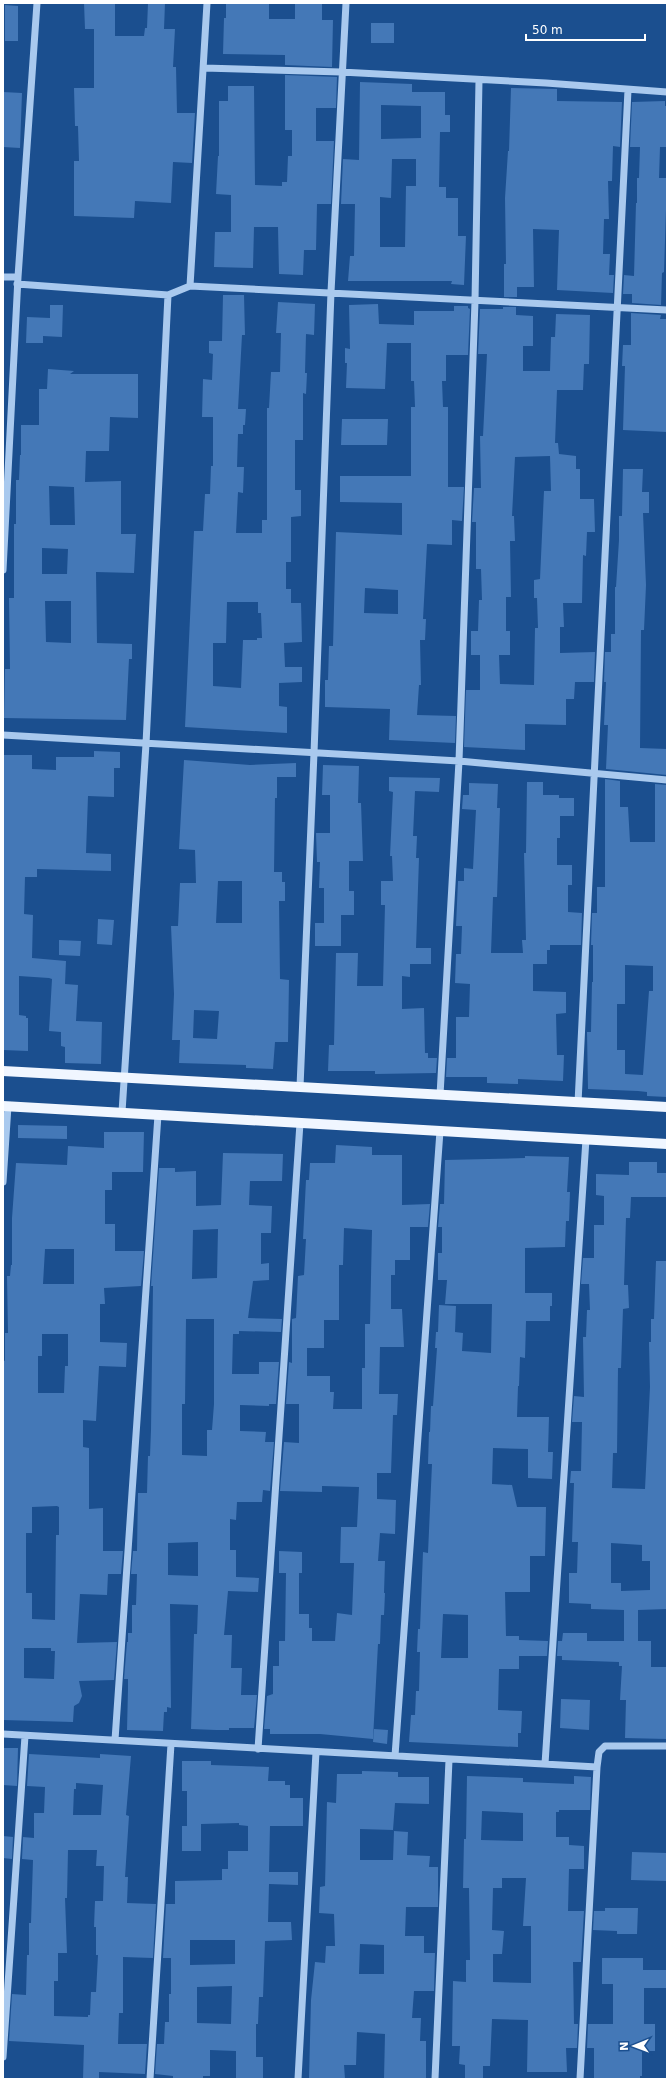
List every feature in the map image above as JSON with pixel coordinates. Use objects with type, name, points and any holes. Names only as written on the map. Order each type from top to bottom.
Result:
[{"type":"main road","points":[[3,1071],[667,1107]]},
{"type":"main road","points":[[5,1106],[667,1144]]},
{"type":"street","points":[[3,570],[18,280],[37,3]]},
{"type":"street","points":[[190,286],[207,3]]},
{"type":"street","points":[[300,1087],[331,292],[341,72],[346,3]]},
{"type":"street","points":[[204,68],[341,72],[479,80],[546,82],[628,90],[667,92]]},
{"type":"street","points":[[440,1095],[459,761],[475,301],[479,80]]},
{"type":"street","points":[[578,1103],[616,307],[628,90]]},
{"type":"street","points":[[3,277],[18,280],[168,295],[190,286],[667,310]]},
{"type":"street","points":[[122,1112],[146,744],[168,295]]},
{"type":"street","points":[[3,735],[459,761],[667,780]]},
{"type":"street","points":[[3,1182],[5,1106]]},
{"type":"street","points":[[115,1740],[158,1115]]},
{"type":"street","points":[[258,1749],[300,1123]]},
{"type":"street","points":[[395,1756],[440,1131]]},
{"type":"street","points":[[545,1764],[586,1139]]},
{"type":"street","points":[[3,1734],[449,1760],[597,1767]]},
{"type":"street","points":[[3,2056],[25,1736]]},
{"type":"street","points":[[150,2079],[171,1744]]},
{"type":"street","points":[[580,2079],[599,1752],[605,1746],[667,1746]]},
{"type":"street","points":[[298,2079],[316,1752]]},
{"type":"street","points":[[435,2079],[449,1760]]},
{"type":"building","points":[[84,3],[115,3],[115,36],[144,36],[145,28],[147,28],[148,3],[165,3],[164,29],[175,29],[173,67],[176,67],[177,113],[195,113],[192,163],[173,162],[171,203],[135,201],[134,218],[74,216],[74,161],[79,161],[78,126],[75,126],[74,88],[94,88],[94,29],[85,29]]},
{"type":"building","points":[[226,3],[269,3],[269,19],[295,19],[295,3],[322,3],[322,20],[333,20],[332,67],[285,65],[285,55],[223,54]]},
{"type":"building","points":[[5,5],[18,6],[18,41],[5,41]]},
{"type":"building","points":[[371,23],[394,23],[394,43],[371,43]]},
{"type":"building","points":[[285,75],[337,77],[336,108],[316,108],[316,141],[334,141],[331,204],[317,204],[316,250],[304,250],[303,275],[279,274],[278,227],[254,227],[253,268],[214,267],[215,232],[231,232],[231,195],[216,194],[219,156],[219,101],[228,101],[228,86],[254,86],[255,185],[282,186],[282,182],[287,182],[288,156],[292,156],[292,130],[285,130]]},
{"type":"building","points":[[360,82],[412,84],[412,92],[445,92],[445,115],[450,115],[450,132],[440,132],[439,187],[446,187],[446,198],[458,198],[458,236],[466,236],[464,285],[451,284],[452,281],[348,281],[350,256],[354,256],[355,204],[341,204],[343,159],[359,160]],"holes":[[[381,105],[421,106],[421,138],[381,139]],[[392,159],[416,159],[416,186],[406,186],[405,247],[380,247],[380,197],[391,198]]]},
{"type":"building","points":[[511,88],[557,89],[557,101],[622,102],[620,147],[613,146],[612,181],[608,181],[609,219],[604,219],[603,254],[610,254],[609,275],[614,275],[613,293],[557,290],[559,230],[533,229],[534,287],[517,287],[517,297],[504,297],[504,264],[506,264],[505,198],[509,151]]},
{"type":"building","points":[[3,92],[22,93],[20,148],[3,147]]},
{"type":"building","points":[[665,101],[665,106],[667,106],[667,147],[660,147],[659,178],[667,178],[664,272],[662,273],[661,305],[632,303],[632,294],[623,294],[624,275],[634,276],[637,178],[639,178],[640,147],[630,147],[632,102]]},
{"type":"building","points":[[223,295],[244,295],[245,335],[242,335],[238,409],[246,409],[243,434],[238,434],[237,467],[244,467],[243,493],[238,492],[236,533],[262,533],[262,520],[267,520],[267,408],[269,408],[271,372],[280,372],[281,333],[276,333],[278,302],[315,304],[314,335],[306,334],[305,373],[307,373],[306,394],[303,393],[303,440],[295,440],[295,490],[301,490],[301,516],[291,517],[291,562],[286,562],[286,589],[291,589],[291,603],[301,603],[302,642],[284,643],[285,667],[302,667],[302,682],[279,683],[279,706],[287,707],[287,733],[185,727],[194,531],[203,531],[205,494],[210,494],[211,466],[213,466],[213,417],[202,417],[203,379],[212,380],[213,354],[209,353],[209,341],[222,341]],"holes":[[[227,602],[258,602],[258,613],[261,613],[262,638],[257,638],[257,640],[243,640],[241,688],[213,686],[213,643],[226,643]]]},
{"type":"building","points":[[378,304],[379,324],[414,325],[414,311],[454,311],[454,306],[468,306],[470,309],[468,355],[446,355],[446,381],[442,381],[443,407],[448,407],[448,487],[464,487],[462,521],[452,520],[452,545],[427,544],[423,619],[426,619],[425,640],[420,640],[421,685],[419,685],[417,715],[456,716],[455,743],[389,740],[390,709],[325,707],[325,680],[328,680],[329,646],[333,646],[336,532],[402,535],[402,503],[340,502],[340,476],[411,476],[411,407],[415,407],[414,381],[411,381],[411,343],[387,343],[385,389],[346,388],[347,363],[345,363],[345,348],[350,349],[349,305]],"holes":[[[365,588],[398,590],[398,614],[364,613]]]},
{"type":"building","points":[[50,305],[63,305],[62,337],[43,336],[43,343],[26,343],[27,317],[50,318]]},
{"type":"building","points":[[503,307],[516,307],[516,315],[533,316],[533,346],[523,346],[523,371],[550,371],[551,337],[555,337],[556,314],[590,315],[589,364],[584,364],[583,390],[557,390],[555,443],[558,443],[559,454],[576,456],[576,469],[580,469],[580,499],[594,499],[595,532],[587,532],[586,556],[583,555],[582,603],[563,603],[564,627],[560,627],[560,653],[595,652],[594,682],[575,682],[574,699],[566,699],[566,725],[525,724],[525,750],[464,747],[466,690],[480,690],[480,655],[471,655],[471,631],[478,631],[479,600],[482,600],[481,569],[476,569],[476,522],[472,522],[474,488],[481,488],[480,436],[483,436],[487,354],[478,354],[480,309],[503,309]],"holes":[[[550,456],[551,491],[544,491],[540,579],[534,580],[534,598],[537,598],[538,628],[535,628],[534,685],[500,684],[499,655],[510,655],[510,631],[506,631],[506,597],[511,597],[510,541],[515,541],[514,516],[512,516],[515,457]]]},
{"type":"building","points":[[631,313],[661,315],[660,319],[667,319],[667,432],[623,430],[625,366],[622,366],[623,345],[631,345]]},
{"type":"building","points":[[48,369],[74,371],[70,374],[138,374],[138,418],[110,417],[109,451],[86,451],[85,482],[121,481],[121,534],[136,534],[134,573],[96,572],[97,643],[132,644],[132,659],[129,659],[126,720],[4,718],[5,669],[10,669],[9,598],[14,598],[14,524],[16,524],[16,480],[19,480],[21,455],[21,425],[39,425],[39,389],[47,389]],"holes":[[[49,486],[74,487],[75,525],[50,525]],[[42,548],[68,549],[67,574],[42,574]],[[45,601],[71,601],[71,643],[46,642]]]},
{"type":"building","points":[[342,419],[388,419],[387,445],[341,445]]},
{"type":"building","points":[[623,469],[643,469],[642,492],[649,492],[649,513],[643,513],[646,585],[644,630],[641,630],[640,748],[667,749],[667,775],[606,769],[608,725],[604,725],[606,682],[604,682],[605,652],[611,652],[611,634],[615,634],[615,587],[619,540],[619,516],[622,516]]},
{"type":"building","points":[[94,751],[120,752],[120,768],[114,768],[114,797],[88,796],[86,853],[111,854],[111,871],[37,869],[37,877],[25,877],[24,914],[33,915],[32,958],[66,961],[65,984],[78,985],[76,1021],[102,1022],[101,1064],[65,1063],[65,1047],[61,1046],[61,1032],[49,1031],[52,979],[49,978],[19,976],[19,1015],[26,1016],[26,1018],[28,1018],[28,1051],[3,1050],[3,755],[32,755],[32,769],[56,770],[56,757],[94,757]]},
{"type":"building","points":[[184,760],[250,765],[296,763],[296,777],[277,777],[277,798],[275,798],[274,872],[282,872],[282,882],[285,882],[285,901],[279,901],[280,979],[289,980],[288,1042],[275,1042],[273,1069],[246,1068],[246,1065],[179,1063],[180,1040],[172,1040],[174,994],[171,926],[178,926],[180,883],[196,883],[195,850],[179,849]],"holes":[[[218,881],[242,881],[242,923],[216,923]],[[194,1010],[219,1011],[217,1039],[193,1038]]]},
{"type":"building","points":[[323,765],[359,766],[358,803],[361,803],[363,861],[349,861],[349,891],[354,891],[354,915],[341,915],[341,946],[315,946],[315,923],[324,923],[324,888],[319,888],[320,862],[317,862],[316,833],[330,833],[330,795],[322,795]]},
{"type":"building","points":[[389,777],[440,778],[439,792],[415,791],[413,836],[417,836],[416,858],[419,858],[416,948],[431,948],[431,964],[410,964],[410,977],[402,976],[402,1009],[424,1008],[425,1053],[428,1053],[428,1058],[437,1058],[436,1073],[375,1074],[375,1071],[328,1071],[329,1045],[334,1045],[336,953],[358,953],[357,986],[383,986],[385,905],[381,905],[381,881],[393,881],[392,856],[390,856],[393,792],[389,791]]},
{"type":"building","points":[[605,779],[620,781],[620,807],[628,807],[630,842],[655,842],[655,784],[667,785],[667,1097],[647,1096],[647,1092],[638,1091],[588,1089],[587,1032],[591,1032],[593,982],[593,945],[591,945],[592,913],[597,913],[597,887],[605,887]],"holes":[[[625,965],[653,966],[653,991],[649,991],[643,1075],[625,1074],[625,1050],[617,1050],[617,1004],[625,1004]]]},
{"type":"building","points":[[527,782],[543,782],[543,795],[559,795],[559,798],[574,798],[574,816],[560,816],[560,838],[557,838],[557,865],[572,865],[572,885],[568,885],[568,912],[582,913],[581,945],[550,945],[550,950],[547,950],[547,964],[533,964],[533,991],[566,992],[566,1013],[556,1014],[557,1055],[564,1055],[563,1081],[518,1079],[518,1084],[487,1083],[487,1077],[446,1077],[447,1058],[456,1058],[456,1017],[469,1017],[470,984],[455,983],[456,954],[461,954],[462,926],[456,926],[458,881],[464,881],[464,868],[473,869],[476,810],[462,809],[463,795],[469,795],[469,783],[498,784],[497,808],[500,808],[497,897],[493,897],[491,953],[523,953],[522,940],[526,940],[524,853],[526,853]]},
{"type":"building","points":[[98,919],[114,920],[112,945],[97,944]]},
{"type":"building","points":[[59,940],[81,941],[80,956],[59,955]]},
{"type":"building","points":[[18,1125],[67,1126],[67,1139],[18,1138]]},
{"type":"building","points":[[104,1132],[144,1132],[143,1172],[112,1172],[112,1190],[105,1190],[105,1224],[115,1224],[115,1251],[144,1251],[141,1286],[104,1288],[105,1304],[100,1304],[100,1342],[127,1343],[126,1367],[99,1366],[96,1421],[83,1420],[83,1447],[89,1448],[89,1509],[103,1508],[103,1551],[123,1551],[121,1574],[108,1574],[107,1595],[80,1594],[77,1643],[117,1642],[114,1680],[79,1681],[82,1696],[79,1703],[74,1706],[73,1722],[3,1720],[3,1360],[5,1361],[5,1333],[8,1333],[7,1276],[10,1276],[12,1265],[12,1218],[16,1163],[67,1165],[68,1146],[104,1148]],"holes":[[[45,1249],[74,1249],[74,1284],[43,1284]],[[42,1334],[68,1334],[68,1366],[65,1366],[64,1393],[38,1393],[38,1356],[42,1356]],[[32,1507],[59,1507],[59,1535],[56,1535],[55,1620],[32,1619],[32,1593],[26,1593],[26,1533],[32,1533]],[[24,1648],[51,1648],[51,1651],[55,1651],[54,1679],[24,1678]]]},
{"type":"building","points":[[336,1145],[372,1147],[372,1155],[402,1155],[402,1205],[430,1204],[428,1227],[410,1227],[410,1260],[395,1260],[395,1275],[391,1275],[391,1309],[402,1309],[404,1347],[380,1347],[379,1394],[398,1394],[397,1415],[393,1415],[391,1473],[377,1473],[377,1499],[396,1500],[395,1534],[380,1533],[378,1561],[385,1561],[385,1593],[384,1615],[381,1615],[380,1644],[378,1644],[373,1739],[320,1734],[270,1734],[270,1729],[264,1729],[267,1696],[273,1694],[273,1666],[279,1666],[279,1641],[285,1641],[286,1573],[279,1573],[279,1551],[302,1552],[302,1573],[299,1573],[299,1614],[309,1614],[309,1628],[312,1628],[312,1641],[335,1641],[337,1613],[352,1615],[354,1563],[340,1563],[341,1527],[357,1527],[359,1487],[322,1486],[322,1492],[280,1491],[284,1442],[299,1443],[299,1404],[286,1404],[289,1362],[292,1363],[292,1319],[296,1318],[298,1276],[304,1275],[306,1239],[303,1239],[306,1180],[309,1180],[310,1163],[335,1163]],"holes":[[[344,1228],[372,1230],[370,1324],[365,1324],[365,1368],[362,1368],[362,1409],[333,1409],[334,1392],[330,1392],[330,1376],[307,1376],[307,1348],[324,1348],[324,1320],[339,1320],[339,1265],[343,1265]]]},
{"type":"building","points":[[223,1153],[283,1154],[282,1181],[250,1181],[249,1205],[272,1206],[271,1233],[261,1233],[261,1264],[269,1263],[269,1280],[253,1281],[248,1318],[282,1319],[281,1332],[239,1331],[239,1334],[233,1334],[232,1374],[259,1374],[259,1362],[279,1362],[276,1404],[269,1404],[269,1406],[240,1405],[240,1431],[266,1432],[265,1442],[274,1442],[270,1491],[263,1490],[262,1502],[237,1502],[236,1520],[230,1519],[230,1550],[236,1550],[236,1577],[259,1578],[258,1592],[228,1591],[224,1635],[232,1635],[231,1668],[242,1668],[241,1695],[257,1695],[254,1728],[229,1728],[229,1730],[191,1729],[194,1634],[197,1634],[198,1605],[170,1604],[171,1708],[167,1707],[167,1712],[164,1712],[163,1731],[127,1730],[128,1679],[124,1679],[128,1633],[132,1633],[132,1605],[136,1605],[137,1574],[131,1574],[133,1551],[137,1551],[138,1493],[147,1493],[148,1456],[150,1456],[153,1286],[151,1286],[159,1168],[175,1168],[175,1172],[196,1171],[196,1206],[221,1205]],"holes":[[[218,1229],[217,1278],[192,1279],[193,1230]],[[186,1319],[214,1319],[214,1404],[212,1430],[207,1430],[207,1456],[182,1455],[182,1404],[185,1404]],[[198,1542],[198,1576],[168,1575],[168,1543]]]},
{"type":"building","points":[[525,1156],[569,1157],[567,1192],[570,1192],[569,1221],[566,1221],[565,1247],[525,1248],[525,1293],[552,1293],[552,1306],[550,1306],[550,1321],[526,1321],[525,1358],[520,1357],[517,1417],[549,1417],[548,1452],[553,1452],[552,1479],[528,1478],[528,1449],[493,1448],[492,1484],[512,1485],[517,1507],[546,1507],[545,1556],[530,1556],[530,1592],[505,1592],[506,1636],[519,1636],[519,1640],[548,1641],[547,1656],[519,1656],[519,1669],[499,1669],[498,1710],[522,1711],[521,1733],[518,1733],[518,1747],[409,1742],[411,1715],[415,1715],[416,1691],[419,1691],[420,1652],[417,1652],[418,1629],[420,1629],[423,1552],[428,1553],[432,1464],[428,1464],[429,1432],[431,1406],[433,1406],[437,1348],[435,1348],[436,1332],[438,1332],[439,1305],[456,1306],[455,1332],[463,1333],[462,1351],[491,1353],[492,1304],[445,1304],[447,1280],[438,1280],[438,1253],[442,1253],[442,1227],[438,1227],[440,1204],[444,1204],[445,1160],[525,1158]],"holes":[[[443,1614],[468,1615],[468,1658],[441,1658]]]},
{"type":"building","points":[[629,1162],[657,1162],[657,1173],[667,1173],[667,1197],[631,1197],[630,1218],[626,1218],[624,1285],[628,1285],[629,1308],[623,1309],[621,1368],[618,1368],[617,1453],[613,1453],[612,1488],[645,1489],[650,1387],[649,1342],[651,1342],[651,1319],[654,1319],[656,1261],[667,1261],[667,1609],[638,1610],[638,1641],[651,1641],[651,1667],[667,1667],[667,1739],[625,1738],[626,1700],[620,1700],[622,1666],[619,1666],[619,1662],[562,1660],[562,1656],[557,1656],[558,1641],[562,1641],[563,1633],[587,1633],[587,1641],[624,1641],[624,1610],[591,1609],[591,1604],[569,1603],[569,1573],[577,1573],[578,1542],[572,1542],[574,1483],[570,1483],[571,1471],[581,1471],[582,1422],[572,1422],[574,1396],[584,1397],[583,1337],[586,1337],[587,1310],[590,1310],[589,1284],[581,1284],[583,1258],[594,1258],[594,1225],[604,1225],[604,1196],[596,1195],[596,1174],[629,1175]],"holes":[[[611,1543],[642,1545],[642,1561],[650,1561],[650,1590],[621,1591],[621,1583],[611,1583]]]},
{"type":"building","points":[[561,1699],[590,1700],[589,1730],[560,1728]]},
{"type":"building","points":[[374,1729],[388,1730],[387,1744],[373,1742]]},
{"type":"building","points":[[3,1748],[18,1748],[17,1786],[3,1785]]},
{"type":"building","points":[[29,1754],[100,1758],[100,1754],[131,1756],[126,1815],[129,1816],[125,1877],[128,1877],[127,1903],[156,1904],[153,1958],[123,1957],[123,2013],[119,2013],[118,2044],[147,2044],[145,2074],[99,2072],[99,2079],[83,2079],[84,2045],[9,2041],[12,1994],[26,1995],[27,1955],[29,1955],[29,1923],[31,1923],[33,1860],[22,1859],[23,1837],[34,1838],[34,1813],[44,1813],[45,1787],[27,1786]],"holes":[[[76,1783],[103,1785],[101,1815],[73,1815],[74,1789],[76,1789]],[[68,1850],[97,1850],[96,1866],[104,1866],[103,1901],[95,1901],[94,1927],[96,1927],[96,1955],[98,1955],[96,1992],[91,1992],[90,2015],[88,2015],[88,2017],[54,2016],[54,1981],[58,1981],[58,1953],[67,1953],[65,1898],[67,1898]]]},
{"type":"building","points":[[182,1761],[211,1761],[211,1765],[269,1767],[268,1781],[285,1781],[285,1785],[290,1785],[290,1798],[303,1798],[303,1826],[270,1826],[269,1872],[298,1872],[298,1885],[269,1884],[268,1922],[291,1922],[292,1940],[265,1941],[263,1997],[259,1997],[258,2024],[256,2024],[256,2057],[263,2057],[263,2079],[236,2079],[236,2051],[210,2050],[210,2076],[203,2076],[203,2079],[173,2079],[173,2076],[155,2074],[157,2044],[164,2044],[165,2022],[169,2022],[171,1958],[163,1958],[166,1904],[175,1904],[175,1881],[222,1880],[222,1869],[228,1869],[228,1851],[248,1851],[248,1826],[239,1825],[239,1823],[201,1824],[201,1851],[182,1851],[182,1826],[187,1826],[187,1791],[182,1791]],"holes":[[[190,1940],[235,1940],[235,1964],[190,1965]],[[232,1986],[231,2024],[197,2023],[197,1987]]]},
{"type":"building","points":[[362,1771],[398,1772],[398,1777],[429,1777],[429,1804],[395,1803],[393,1830],[360,1829],[360,1860],[393,1860],[394,1831],[408,1832],[407,1855],[430,1856],[429,1867],[438,1867],[438,1907],[406,1907],[405,1936],[424,1936],[424,1953],[435,1953],[434,1991],[414,1991],[412,2018],[421,2018],[420,2041],[426,2041],[426,2079],[384,2079],[385,2034],[357,2032],[356,2065],[344,2065],[345,2079],[309,2079],[311,2000],[315,1962],[325,1963],[326,1946],[335,1946],[334,1914],[319,1913],[320,1887],[325,1886],[327,1802],[336,1803],[337,1774],[362,1774]],"holes":[[[360,1944],[384,1945],[384,1974],[359,1974]]]},
{"type":"building","points":[[467,1776],[523,1778],[523,1782],[574,1784],[574,1776],[591,1777],[590,1810],[559,1810],[559,1812],[556,1812],[556,1837],[569,1837],[569,1845],[584,1846],[584,1869],[569,1869],[568,1911],[584,1911],[581,1962],[573,1962],[574,2024],[578,2024],[577,2048],[566,2048],[567,2072],[527,2072],[528,2020],[492,2019],[490,2066],[483,2066],[483,2079],[465,2079],[465,2065],[459,2064],[460,2046],[452,2046],[453,1981],[466,1982],[466,1960],[470,1960],[469,1888],[463,1888],[464,1839],[466,1839]],"holes":[[[482,1811],[523,1813],[523,1841],[481,1840]],[[502,1878],[526,1878],[523,1926],[531,1926],[531,1983],[493,1982],[493,1954],[502,1954],[504,1931],[492,1930],[493,1888],[502,1888]]]},
{"type":"building","points":[[3,1836],[13,1837],[12,1859],[3,1858]]},
{"type":"building","points":[[632,1852],[667,1853],[667,1881],[631,1880]]},
{"type":"building","points":[[605,1908],[638,1908],[637,1934],[617,1934],[617,1931],[593,1930],[594,1911],[605,1911]]},
{"type":"building","points":[[602,1958],[643,1958],[643,1970],[666,1970],[666,1988],[644,1988],[644,2024],[655,2024],[655,2051],[642,2051],[642,2076],[640,2076],[640,2079],[594,2079],[594,2048],[587,2048],[588,2024],[613,2024],[613,1984],[602,1984]]}]
